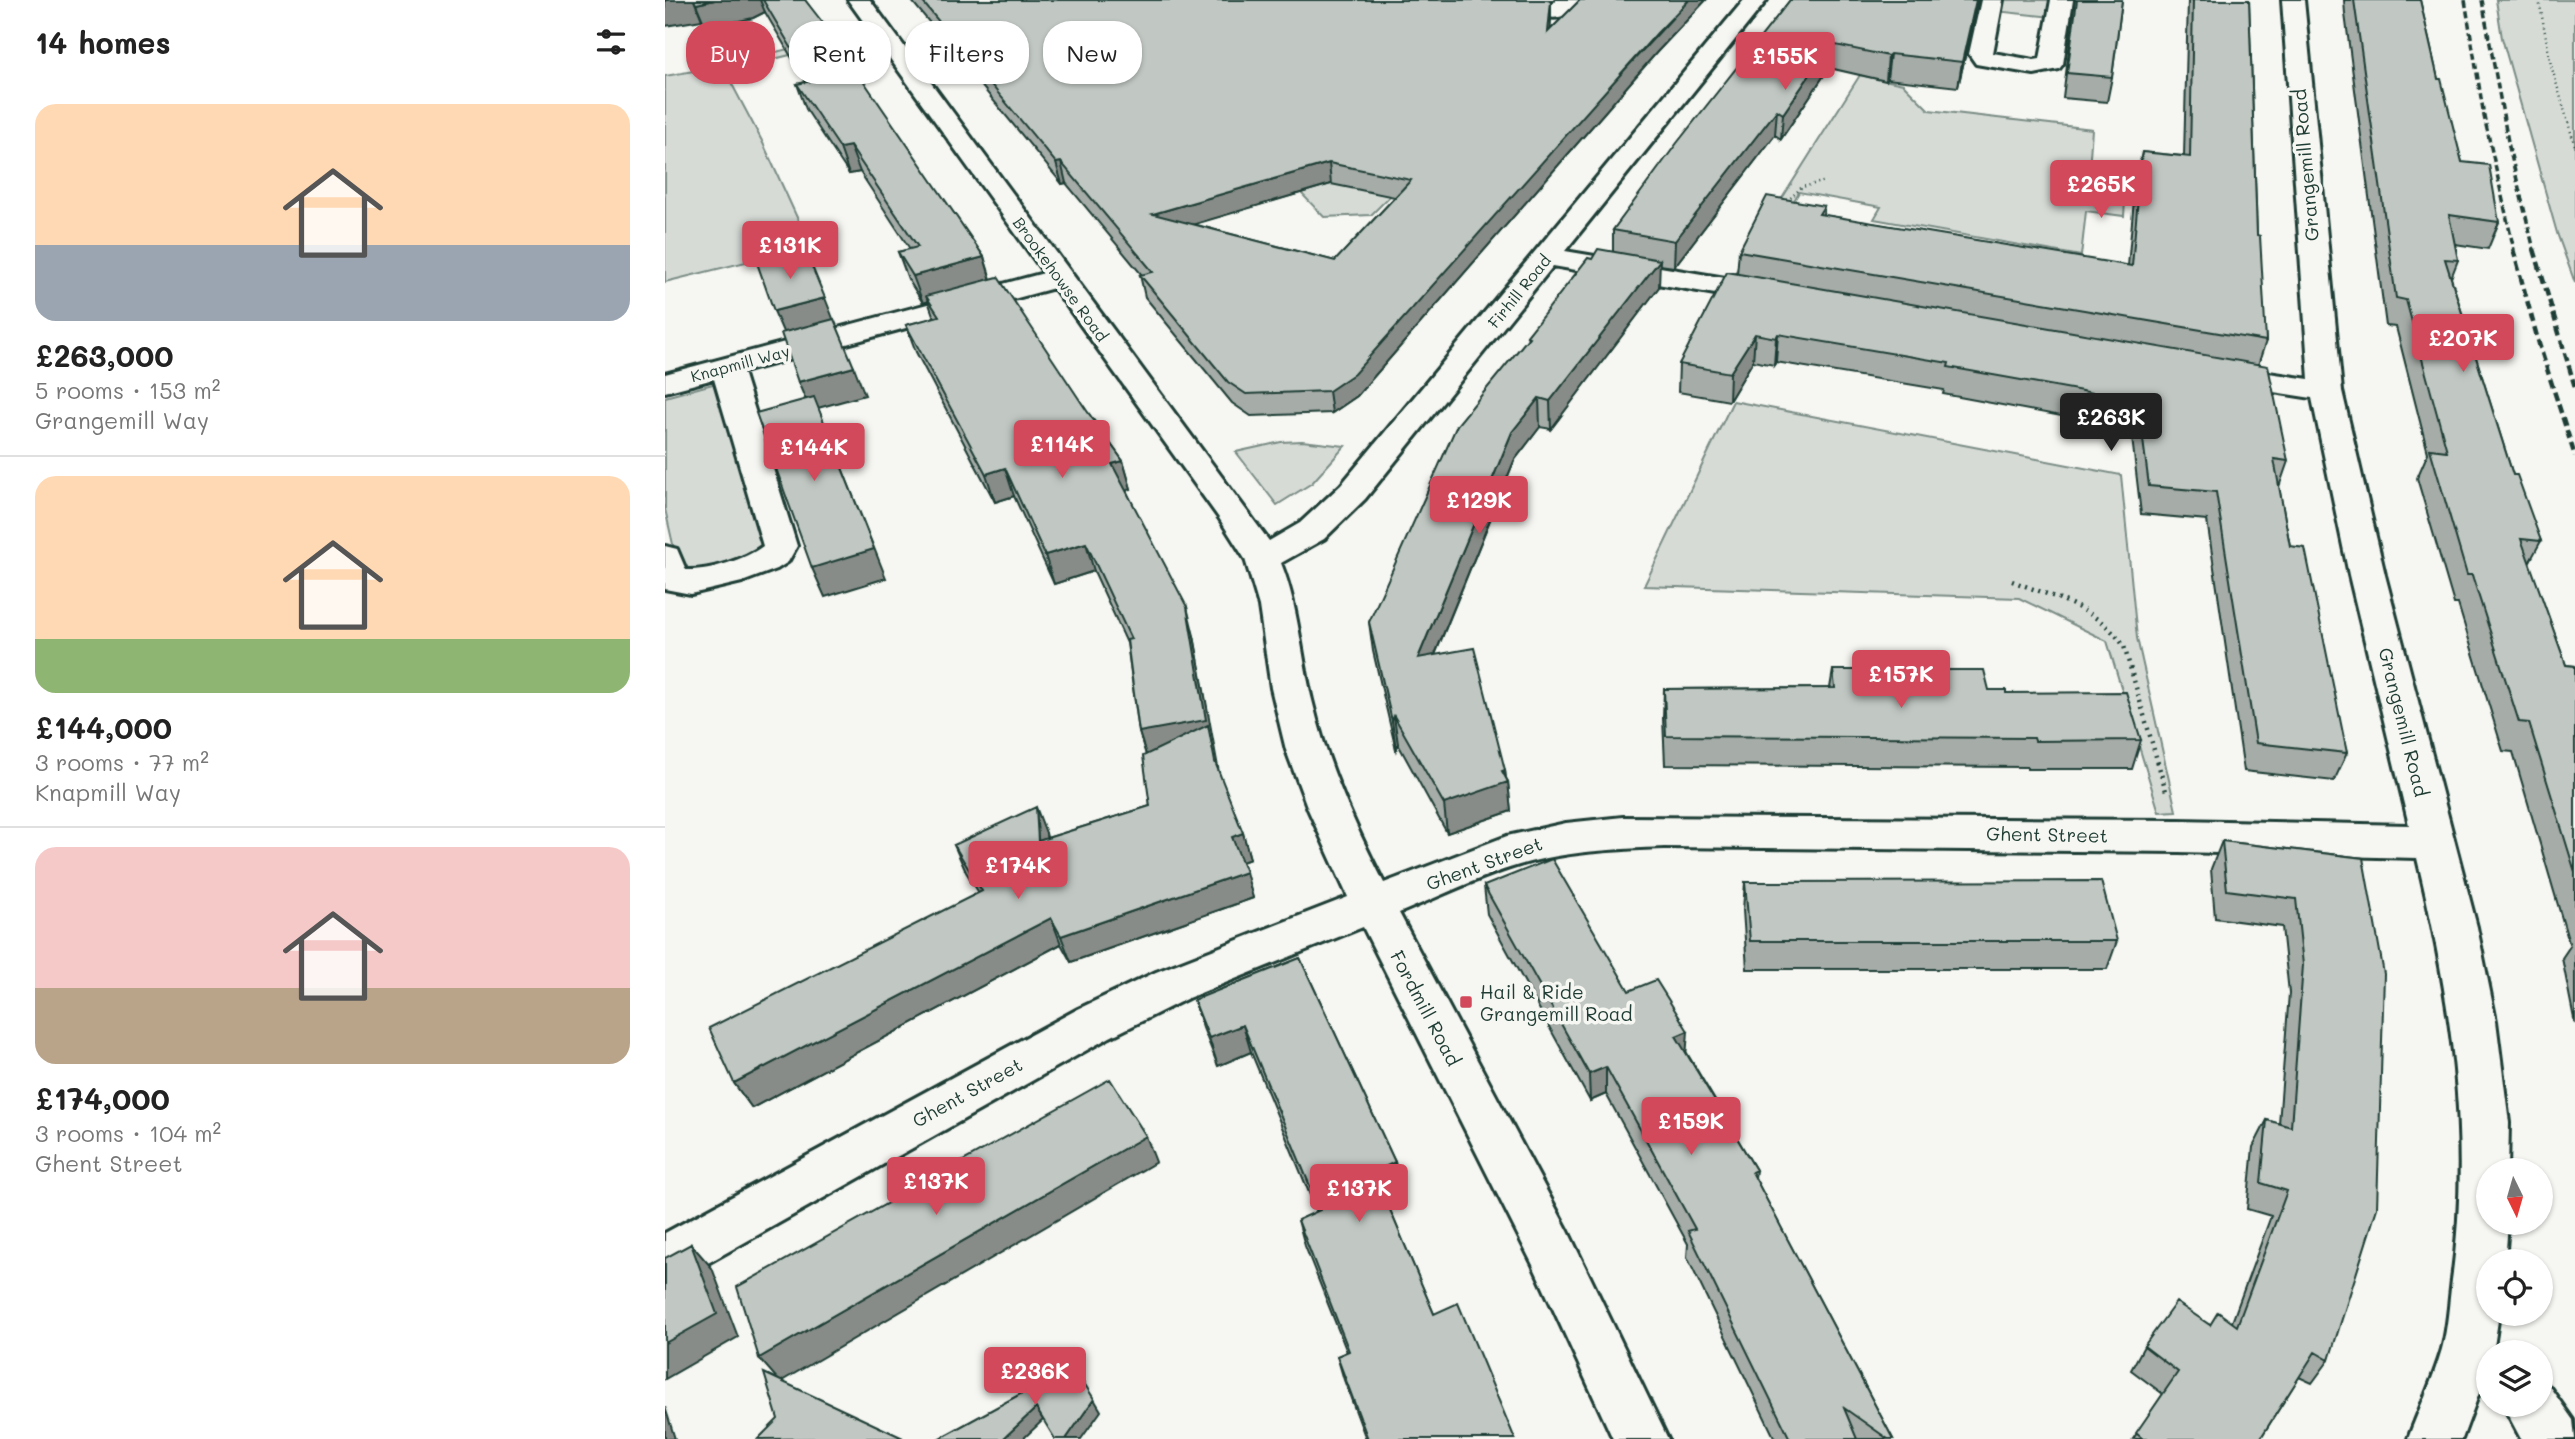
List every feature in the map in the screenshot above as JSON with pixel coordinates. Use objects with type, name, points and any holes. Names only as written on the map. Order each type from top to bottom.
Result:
[{"type":"street","name":"Brookehowse Road","points":[[859,0],[1059,278],[1231,510],[1262,559]]},
{"type":"street","name":"Firhill Road","points":[[1262,559],[1312,531],[1353,492],[1756,0]]},
{"type":"street","points":[[1992,0],[1981,54],[1984,59],[2033,67],[2052,64],[2061,0]]},
{"type":"street","name":"Grangemill Road","points":[[2293,0],[2326,391],[2367,575],[2434,843],[2473,1021],[2485,1123],[2479,1340]]},
{"type":"street","points":[[1548,256],[1802,300]]},
{"type":"street","name":"Knapmill Way","points":[[665,383],[1059,278]]},
{"type":"street","points":[[665,557],[670,578],[680,583],[693,583],[765,561],[776,554],[780,546],[726,367]]},
{"type":"street","points":[[2196,371],[2326,391]]},
{"type":"street","name":"Fordmill Road","points":[[1262,559],[1275,599],[1291,692],[1320,788],[1372,904],[1552,1250],[1608,1363],[1641,1439]]},
{"type":"street","name":"Ghent Street","points":[[665,1260],[1094,1023],[1172,985],[1372,904],[1507,852],[1550,839],[1596,833],[1664,831],[2384,839],[2434,843]]},
{"type":"street","name":"Grangemill Road","points":[[2435,1439],[2476,1358]]},
{"type":"street","points":[[2538,1417],[2554,1439]]},
{"type":"path","points":[[2539,0],[2551,65],[2575,146]]},
{"type":"path","points":[[1779,211],[1794,190],[1802,185],[1826,181]]},
{"type":"path","points":[[2012,581],[2093,614],[2118,633],[2179,836]]},
{"type":"shaded area","points":[[1998,0],[2055,0],[2052,17],[1995,11]]},
{"type":"shaded area","points":[[2496,0],[2575,0],[2575,283],[2557,233],[2502,38]]},
{"type":"shaded area","points":[[789,49],[789,55],[775,59],[775,52]]},
{"type":"shaded area","points":[[686,72],[686,84],[732,84],[762,141],[810,246],[665,282],[665,76]]},
{"type":"shaded area","points":[[1860,75],[1903,84],[1929,110],[2092,129],[2088,184],[2126,188],[2124,216],[2086,211],[2081,256],[1874,219],[1881,207],[1799,192],[1749,278],[1733,276]]},
{"type":"shaded area","points":[[1253,121],[1380,193],[1390,196],[1371,215],[1324,217],[1301,193],[1311,189]]},
{"type":"shaded area","points":[[720,382],[768,546],[758,559],[698,576],[679,571],[665,509],[665,397]]},
{"type":"shaded area","points":[[1733,401],[2121,475],[2137,638],[2176,811],[2159,812],[2107,641],[2019,598],[1644,586]]},
{"type":"shaded area","points":[[1302,441],[1345,446],[1312,483],[1277,505],[1236,452],[1281,442]]},
{"type":"building","points":[[694,0],[715,0],[696,4]]},
{"type":"building","points":[[763,0],[805,0],[821,21],[789,21],[789,44]]},
{"type":"building","points":[[921,0],[1547,0],[1551,1],[1548,32],[1580,0],[1689,0],[1354,374],[1329,391],[1246,394],[1228,382],[1140,275],[1153,272],[1061,162],[1056,163],[991,84],[1029,84],[1029,21],[938,21]],"holes":[[[1329,163],[1411,180],[1335,261],[1153,214]]]},
{"type":"building","points":[[1790,0],[1976,0],[1962,62],[1890,54],[1888,56],[1831,44],[1783,114],[1777,110],[1675,241],[1613,230],[1677,143]]},
{"type":"building","points":[[2077,0],[2122,0],[2112,77],[2067,73]]},
{"type":"building","points":[[2193,0],[2249,0],[2257,235],[2260,236],[2266,341],[1739,251],[1767,196],[1824,206],[1819,214],[2132,266],[2142,152],[2190,157]]},
{"type":"building","points":[[2354,0],[2420,0],[2438,79],[2441,79],[2462,162],[2489,165],[2499,222],[2449,215],[2458,260],[2445,259],[2513,475],[2517,475],[2541,541],[2521,539],[2566,665],[2575,666],[2575,872],[2529,723],[2519,722],[2472,575],[2467,575],[2430,449],[2447,451],[2406,300],[2396,298]]},
{"type":"building","points":[[797,84],[866,84],[984,257],[913,276],[898,252],[918,247],[850,146],[840,148]]},
{"type":"building","points":[[1598,249],[1660,260],[1550,401],[1539,398],[1512,432],[1418,658],[1474,648],[1505,770],[1502,771],[1508,782],[1444,804],[1394,716],[1392,721],[1369,622],[1457,425],[1529,337],[1527,336],[1588,258],[1592,259]]},
{"type":"building","points":[[806,252],[825,298],[774,311],[757,263]]},
{"type":"building","points":[[1727,272],[2268,366],[2288,461],[2274,459],[2290,546],[2305,548],[2347,753],[2256,743],[2216,492],[2149,486],[2138,401],[1948,367],[1949,363],[1778,334],[1776,338],[1755,334],[1730,373],[1679,364]]},
{"type":"building","points":[[998,277],[1123,461],[1112,464],[1187,607],[1206,720],[1139,732],[1127,640],[1131,639],[1086,543],[1045,555],[1005,468],[986,474],[906,325],[939,316],[926,296]]},
{"type":"building","points":[[834,319],[854,367],[798,382],[781,333]]},
{"type":"building","points":[[814,397],[874,549],[812,568],[756,413]]},
{"type":"building","points":[[1833,670],[1984,670],[1989,690],[2006,690],[2006,693],[2126,692],[2141,740],[1666,736],[1664,689],[1835,688]]},
{"type":"building","points":[[1208,725],[1215,762],[1243,833],[1232,837],[1246,872],[1061,936],[1051,918],[734,1083],[709,1028],[982,891],[954,845],[1036,807],[1038,841],[1150,806],[1143,756]]},
{"type":"building","points":[[2222,841],[2363,858],[2384,974],[2377,1208],[2329,1360],[2315,1352],[2260,1439],[2143,1439],[2136,1433],[2178,1372],[2144,1346],[2176,1302],[2210,1325],[2218,1312],[2237,1326],[2287,1191],[2261,1183],[2267,1120],[2291,1127],[2303,965],[2296,899],[2227,890]]},
{"type":"building","points":[[1552,859],[1629,991],[1656,980],[1688,1031],[1676,1036],[1756,1170],[1752,1172],[1893,1439],[1888,1439],[1844,1408],[1857,1439],[1790,1439],[1688,1231],[1695,1229],[1606,1067],[1589,1074],[1484,886]]},
{"type":"building","points":[[2101,881],[2117,941],[1750,941],[1745,882]]},
{"type":"building","points":[[1300,958],[1395,1162],[1374,1172],[1434,1314],[1458,1303],[1515,1439],[1368,1439],[1337,1356],[1349,1351],[1298,1220],[1320,1210],[1243,1025],[1209,1038],[1194,1000]]},
{"type":"building","points":[[1110,1079],[1146,1136],[759,1358],[737,1287]]},
{"type":"building","points":[[691,1244],[717,1314],[665,1343],[665,1258]]},
{"type":"building","points":[[1069,1359],[1094,1399],[1066,1439],[1055,1439],[1036,1408],[1003,1439],[938,1439],[1026,1391],[1018,1378],[1038,1378]]},
{"type":"building","points":[[764,1373],[903,1438],[758,1439],[778,1419]]},
{"type":"railway","points":[[2465,0],[2484,116],[2514,250]]},
{"type":"railway","points":[[2482,0],[2509,147],[2534,250]]},
{"type":"railway","points":[[2513,249],[2539,344],[2575,456]]},
{"type":"railway","points":[[2534,249],[2575,387]]},
{"type":"place","name":"Hail & Ride Grangemill Road","points":[[1466,1002]]}]
